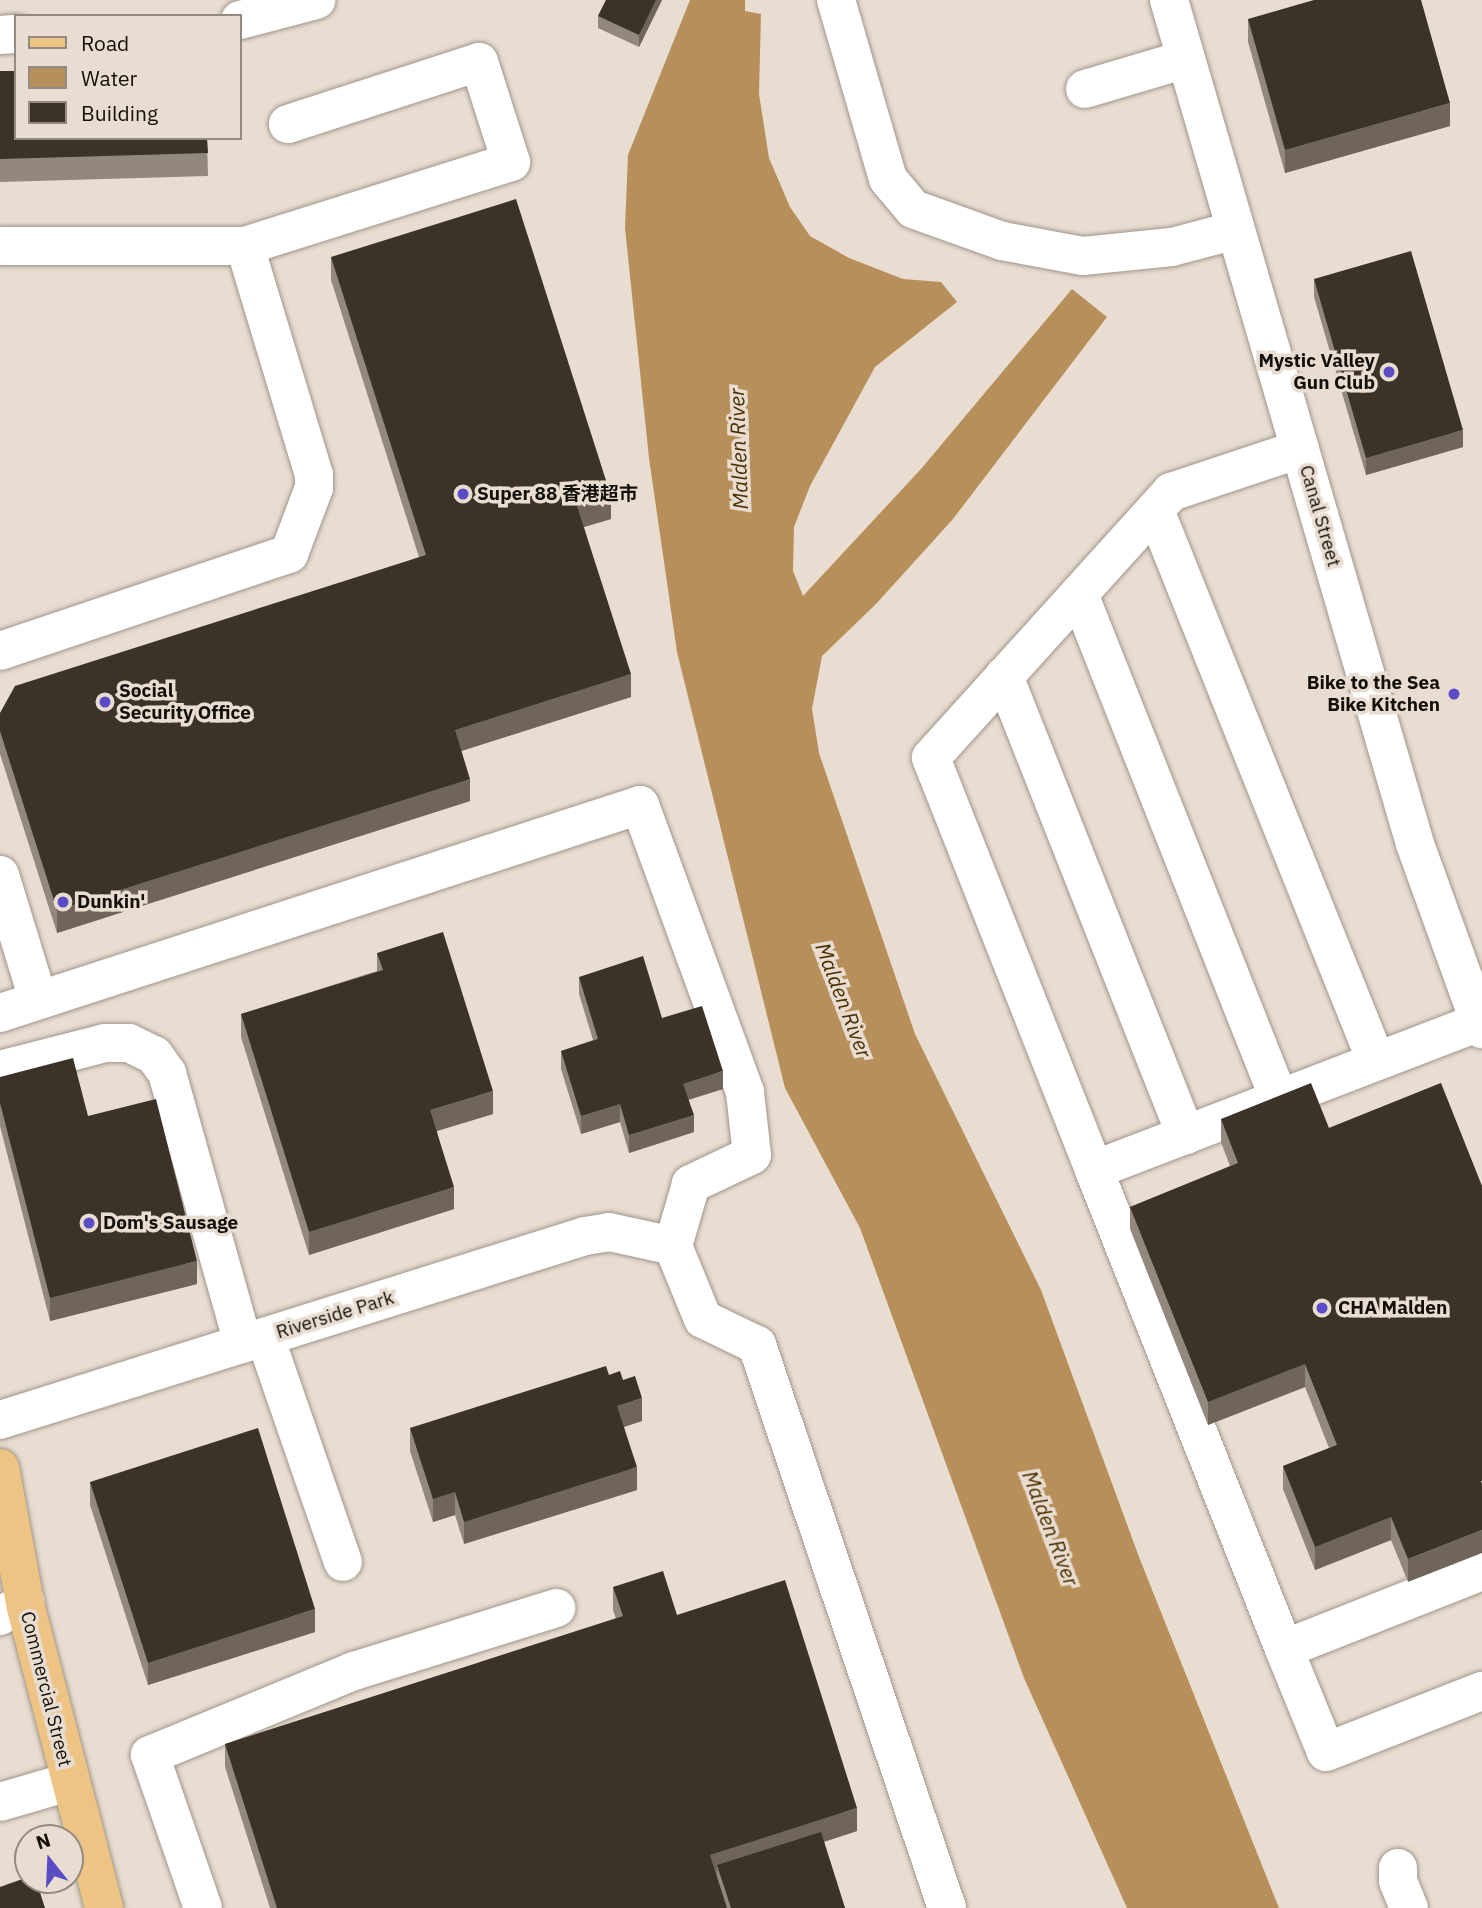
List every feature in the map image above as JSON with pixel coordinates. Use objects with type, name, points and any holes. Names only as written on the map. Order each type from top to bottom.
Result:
[{"type":"main road","name":"Commercial Street","points":[[0,1468],[13,1609],[69,1782],[104,1908]]},
{"type":"street","points":[[242,19],[316,0]]},
{"type":"street","points":[[836,0],[888,179],[913,209],[1002,241],[1083,256],[1172,247],[1236,230]]},
{"type":"street","name":"Canal Street","points":[[1169,0],[1415,844],[1481,1026]]},
{"type":"street","points":[[1085,89],[1186,59]]},
{"type":"street","points":[[0,246],[245,246],[511,162],[479,62],[288,124]]},
{"type":"street","points":[[0,651],[289,554],[314,488],[314,475],[245,246]]},
{"type":"street","points":[[1300,449],[1171,492],[930,758],[1326,1752],[1482,1691]]},
{"type":"street","points":[[1155,510],[1376,1062]]},
{"type":"street","points":[[1079,594],[1279,1099]]},
{"type":"street","points":[[1004,676],[1186,1135]]},
{"type":"street","points":[[0,1013],[640,805],[745,1092],[752,1155],[691,1184],[673,1246],[703,1319],[757,1345],[947,1908]]},
{"type":"street","points":[[0,875],[38,999]]},
{"type":"street","points":[[1094,1170],[1376,1062],[1481,1026]]},
{"type":"street","points":[[0,1070],[105,1043],[129,1043],[154,1055],[167,1073],[254,1340],[343,1562]]},
{"type":"street","name":"Riverside Park","points":[[0,1419],[585,1236],[609,1232],[673,1246]]},
{"type":"street","points":[[1284,1649],[1482,1572]]},
{"type":"street","points":[[203,1908],[150,1755],[354,1671],[556,1608]]},
{"type":"street","points":[[0,1802],[69,1782]]},
{"type":"street","points":[[1398,1868],[1398,1881],[1409,1908]]},
{"type":"water","name":"Malden River","points":[[690,0],[745,0],[745,11],[761,14],[759,94],[769,158],[790,207],[810,236],[849,258],[903,279],[941,282],[957,302],[875,367],[810,486],[794,527],[793,571],[803,596],[921,469],[1072,289],[1107,317],[953,519],[876,604],[822,656],[812,709],[819,753],[915,1034],[1041,1290],[1139,1557],[1279,1908],[1127,1908],[1024,1678],[860,1228],[785,1088],[677,652],[649,458],[625,228],[628,155]]},
{"type":"building","points":[[606,0],[656,0],[639,35],[598,16]]},
{"type":"building","points":[[1314,0],[1421,0],[1450,103],[1285,150],[1248,19]]},
{"type":"building","points":[[0,71],[14,71],[14,140],[207,140],[208,153],[0,159]]},
{"type":"building","points":[[516,199],[611,496],[577,506],[631,674],[455,730],[470,779],[57,910],[0,731],[0,713],[15,686],[426,555],[331,257]]},
{"type":"building","name":"Mystic Valley Gun Club","points":[[1411,251],[1463,430],[1366,458],[1314,279]]},
{"type":"building","points":[[443,932],[493,1091],[430,1110],[454,1187],[309,1232],[241,1014],[383,970],[377,953]]},
{"type":"building","points":[[643,956],[662,1018],[702,1006],[723,1071],[683,1084],[694,1115],[629,1135],[620,1104],[581,1116],[561,1051],[598,1039],[579,977]]},
{"type":"building","points":[[73,1058],[88,1116],[156,1099],[197,1261],[50,1298],[0,1103],[0,1077]]},
{"type":"building","name":"CHA Malden","points":[[1311,1083],[1329,1128],[1441,1083],[1482,1186],[1482,1530],[1408,1559],[1391,1517],[1315,1547],[1283,1466],[1337,1445],[1305,1364],[1208,1402],[1130,1207],[1238,1163],[1221,1119]]},
{"type":"building","points":[[606,1366],[609,1375],[620,1371],[623,1380],[635,1376],[642,1398],[617,1406],[637,1467],[464,1522],[455,1492],[433,1499],[410,1428]]},
{"type":"building","points":[[258,1428],[315,1609],[148,1663],[90,1482]]},
{"type":"building","points":[[663,1571],[677,1615],[785,1580],[857,1808],[710,1855],[727,1908],[277,1908],[225,1744],[623,1616],[613,1587]]},
{"type":"building","points":[[821,1832],[845,1908],[731,1908],[717,1865]]},
{"type":"building","points":[[14,1882],[14,1894],[40,1894],[45,1908],[0,1908],[0,1887]]},
{"type":"place","name":"Mystic Valley Gun Club","points":[[1389,372]]},
{"type":"place","name":"Super 88 香港超市","points":[[463,494]]},
{"type":"place","name":"Bike to the Sea Bike Kitchen","points":[[1454,694]]},
{"type":"place","name":"Social Security Office","points":[[105,702]]},
{"type":"place","name":"Dunkin'","points":[[63,902]]},
{"type":"place","name":"Dom's Sausage","points":[[89,1223]]},
{"type":"place","name":"CHA Malden","points":[[1322,1308]]}]
